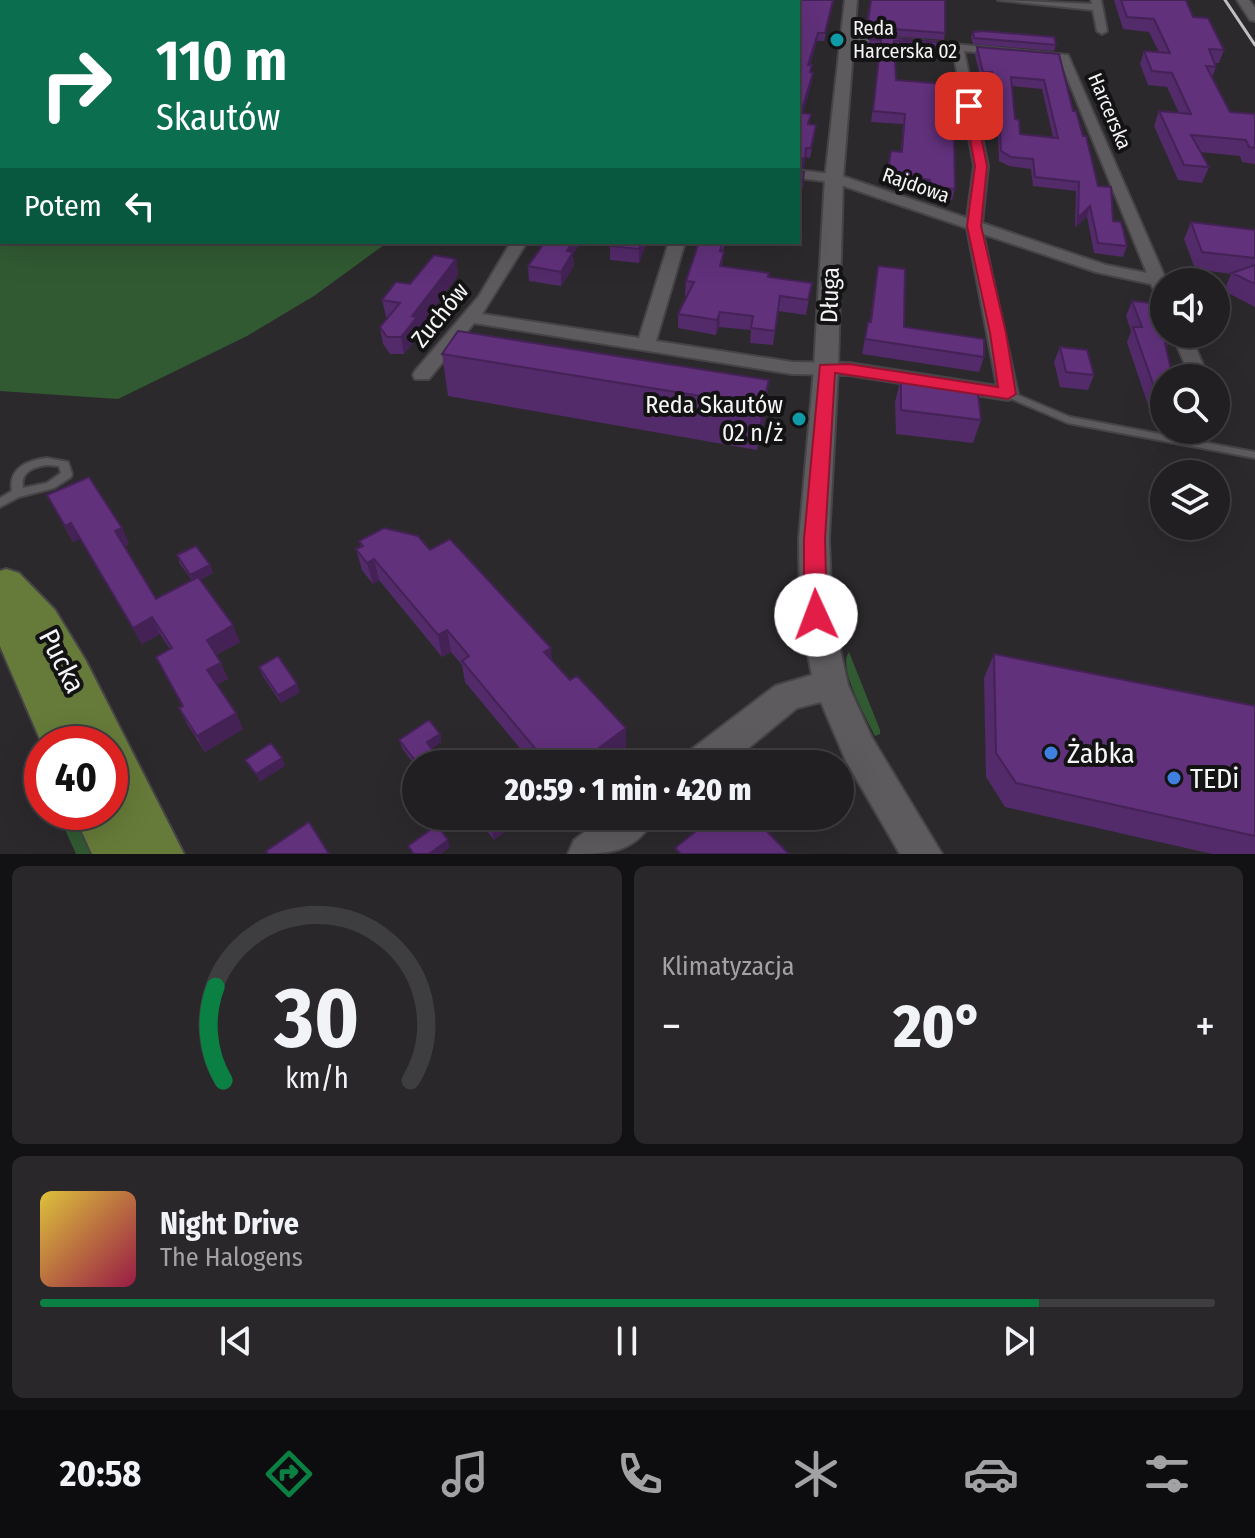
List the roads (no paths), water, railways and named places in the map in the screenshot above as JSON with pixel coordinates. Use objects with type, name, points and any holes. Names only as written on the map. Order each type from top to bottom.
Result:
[{"type":"main road","name":"Pucka","points":[[4,578],[55,681],[90,726]]},
{"type":"main road","name":"Pucka","points":[[55,681],[61,726]]},
{"type":"main road","name":"Pucka","points":[[125,830],[161,854]]},
{"type":"street","name":"Długa","points":[[851,0],[834,178],[814,562],[816,615],[831,685],[859,749],[922,854]]},
{"type":"street","points":[[1003,0],[1097,3],[1102,31]]},
{"type":"street","name":"Harcerska","points":[[847,37],[1064,57],[1153,268]]},
{"type":"street","points":[[470,317],[792,368],[849,369],[1008,394],[974,226],[981,166],[958,46]]},
{"type":"street","name":"Rajdowa","points":[[800,174],[834,178],[1150,284]]},
{"type":"street","name":"Zuchów","points":[[422,375],[486,298],[518,244]]},
{"type":"street","points":[[646,343],[676,244]]},
{"type":"street","points":[[719,750],[787,696],[831,685]]},
{"type":"street","points":[[588,854],[618,830]]},
{"type":"lane","points":[[1008,394],[1068,420],[1255,455]]},
{"type":"lane","points":[[0,503],[18,493],[38,491],[61,480],[67,474],[64,464],[54,460],[31,463],[18,478],[15,487],[18,493]]},
{"type":"railway","points":[[1225,0],[1255,45]]},
{"type":"place","name":"Reda Harcerska 02","points":[[837,40]]},
{"type":"place","name":"Reda Skautów 02 n/ż","points":[[799,419]]},
{"type":"place","name":"Żabka","points":[[1051,753]]},
{"type":"place","name":"TEDi","points":[[1174,778]]}]
